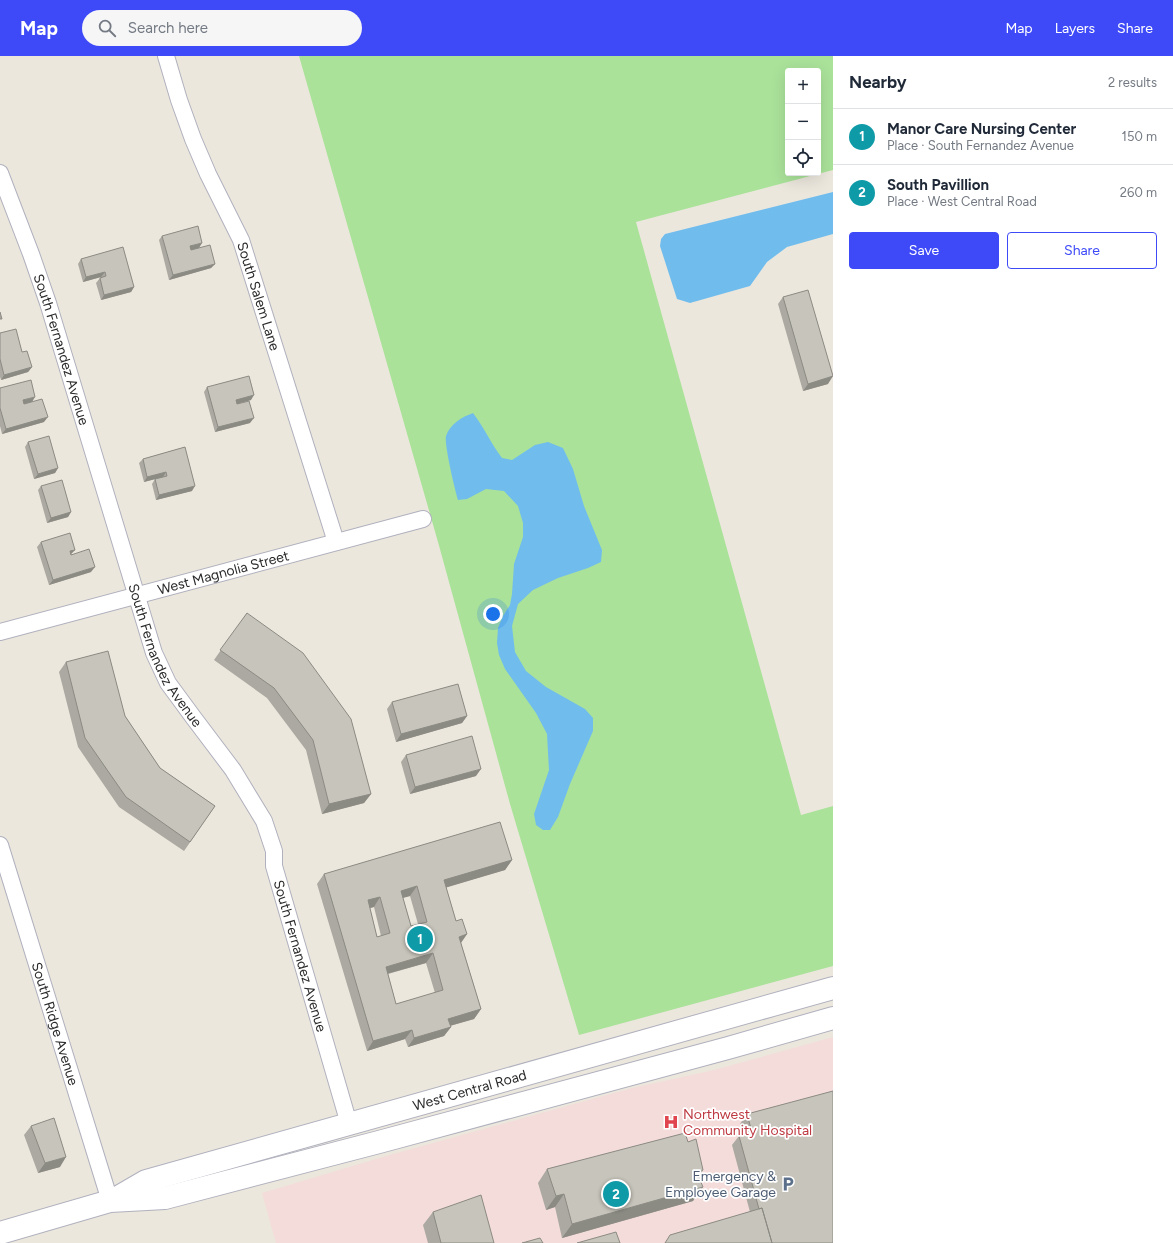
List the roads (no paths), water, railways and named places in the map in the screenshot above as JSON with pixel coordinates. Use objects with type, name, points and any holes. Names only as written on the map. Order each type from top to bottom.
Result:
[{"type":"main road","name":"West Central Road","points":[[0,1234],[110,1201],[146,1181],[833,988]]},
{"type":"main road","name":"West Central Road","points":[[110,1201],[165,1198],[387,1140],[833,1018]]},
{"type":"street","name":"South Salem Lane","points":[[166,56],[179,100],[193,139],[208,174],[241,240],[336,542]]},
{"type":"street","name":"South Fernandez Avenue","points":[[0,173],[48,303],[154,653],[168,683],[192,718],[233,770],[264,821],[274,850],[274,866],[349,1124]]},
{"type":"street","name":"West Magnolia Street","points":[[0,632],[423,519]]},
{"type":"street","name":"South Ridge Avenue","points":[[0,845],[110,1201]]},
{"type":"water","points":[[833,192],[833,234],[787,247],[767,262],[750,286],[690,303],[677,299],[660,246],[661,239],[665,234]]},
{"type":"water","points":[[473,413],[502,458],[512,460],[535,445],[548,442],[563,448],[573,469],[584,506],[602,550],[601,562],[558,578],[533,590],[518,604],[512,626],[515,652],[526,671],[546,687],[585,709],[593,718],[593,731],[570,784],[558,817],[550,830],[543,830],[536,825],[534,814],[549,770],[547,734],[536,713],[505,669],[499,655],[497,643],[498,628],[510,605],[514,564],[523,537],[523,523],[518,506],[504,491],[486,489],[467,499],[458,500],[448,457],[446,436],[450,428],[457,422]]},
{"type":"place","name":"Manor Care Nursing Center","points":[[420,939]]},
{"type":"place","name":"Northwest Community Hospital","points":[[671,1122]]},
{"type":"place","name":"Emergency & Employee Garage","points":[[788,1184]]},
{"type":"place","name":"South Pavillion","points":[[616,1194]]}]
